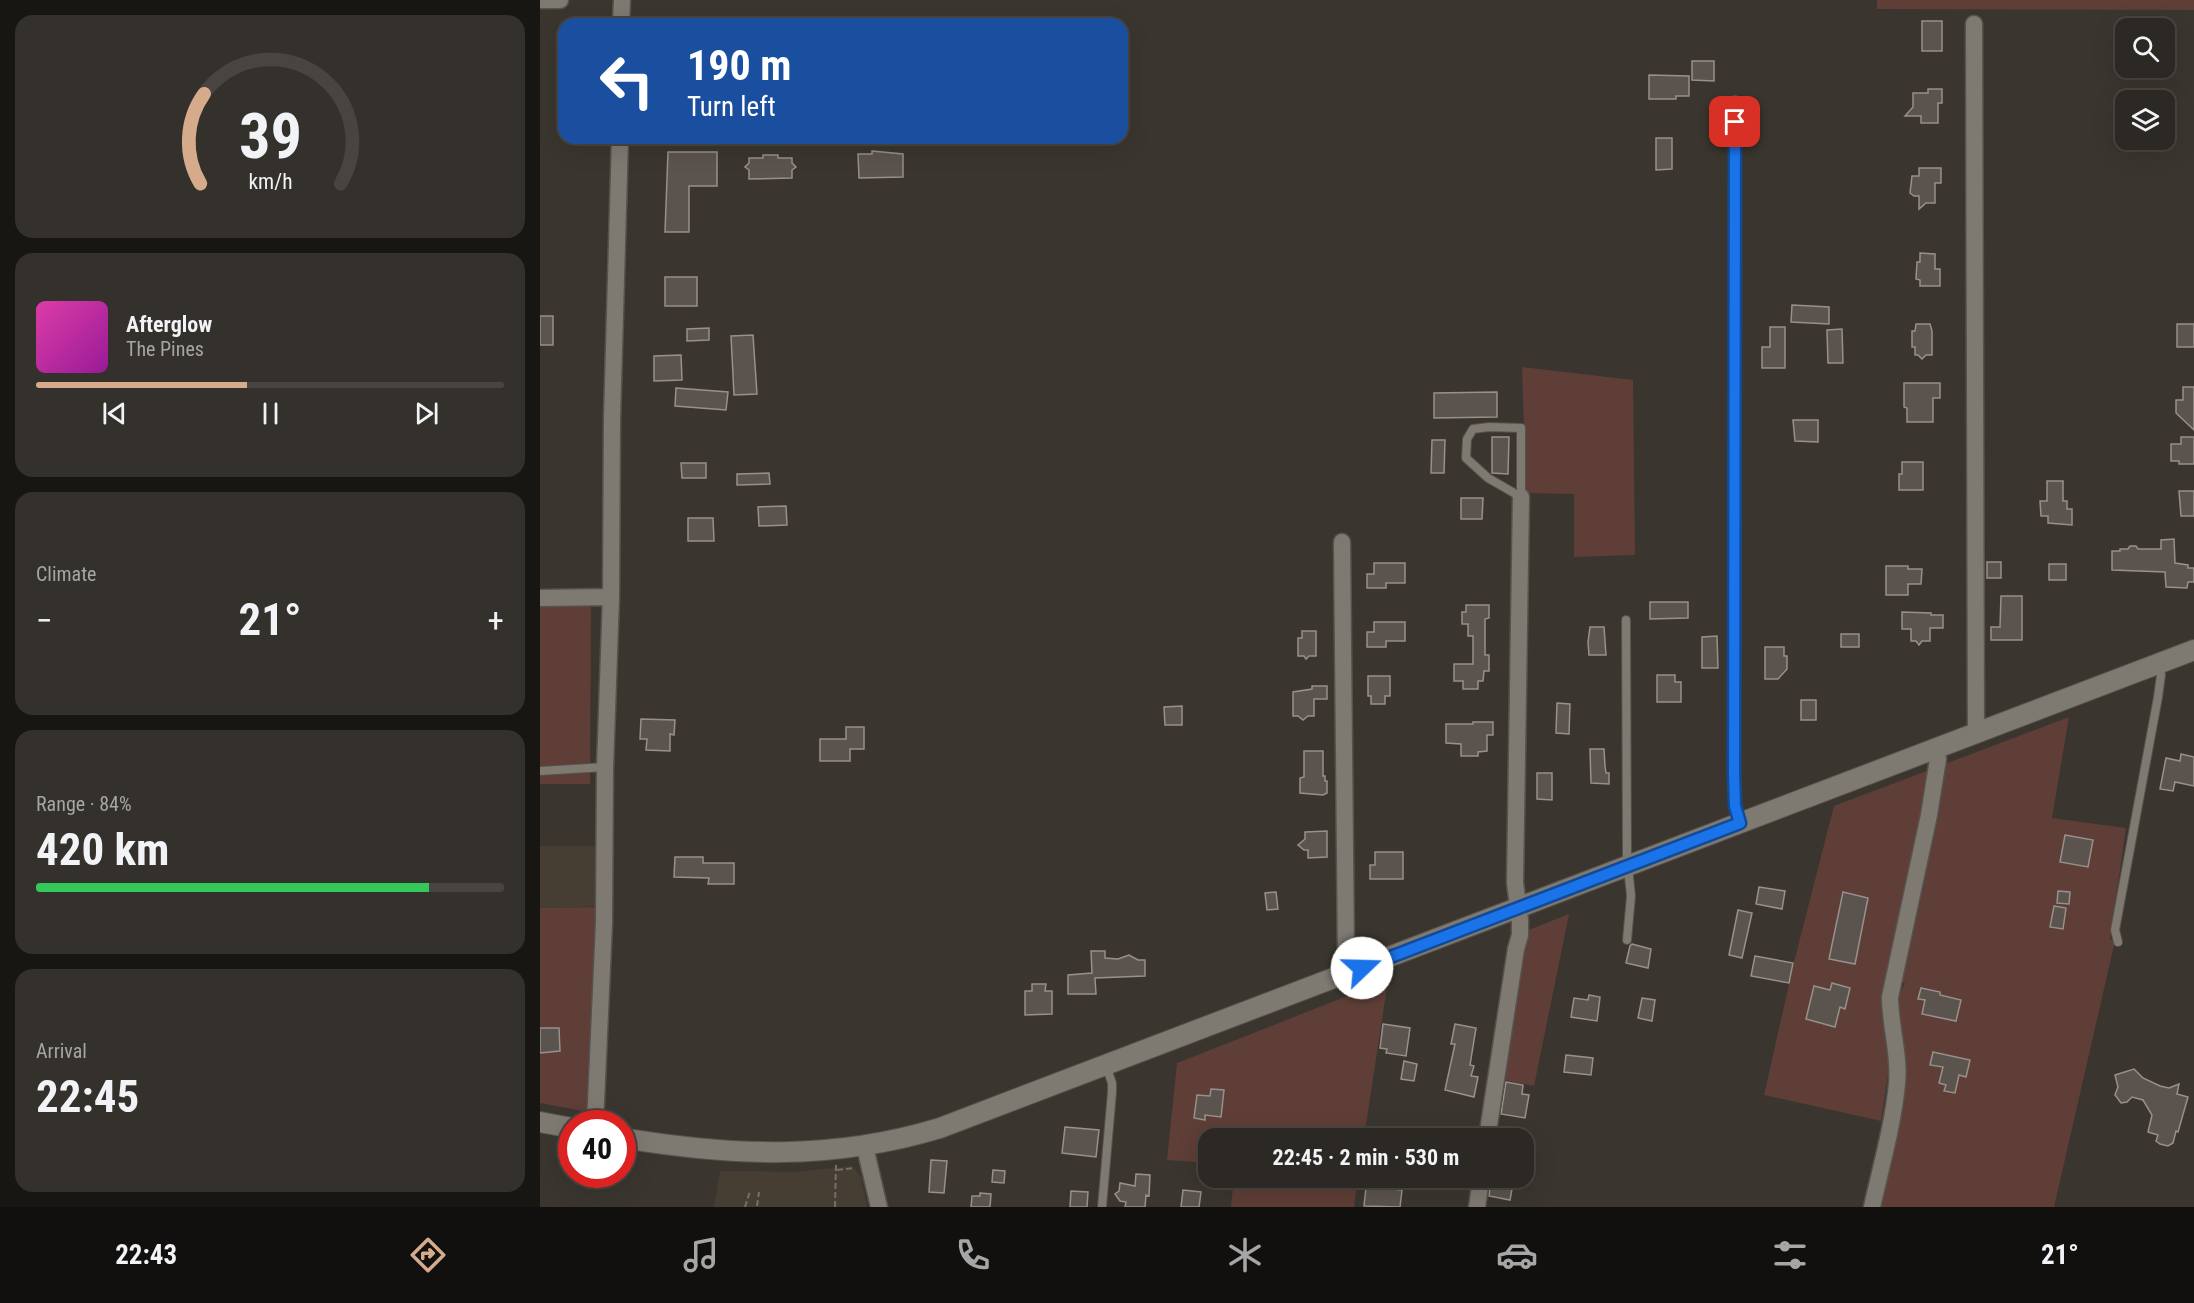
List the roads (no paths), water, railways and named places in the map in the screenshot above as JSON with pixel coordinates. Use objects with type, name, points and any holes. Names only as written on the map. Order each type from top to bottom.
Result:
[{"type":"street","points":[[540,0],[560,0]]},
{"type":"street","points":[[621,18],[622,0]]},
{"type":"street","points":[[1974,24],[1976,733]]},
{"type":"street","points":[[595,1110],[604,923],[605,767],[611,597],[612,419],[620,144]]},
{"type":"street","points":[[1489,1128],[1520,935],[1515,884],[1521,497]]},
{"type":"street","points":[[1342,542],[1346,957],[1351,972]]},
{"type":"street","points":[[540,598],[611,597]]},
{"type":"street","points":[[636,1140],[752,1153],[833,1150],[898,1140],[940,1128],[2194,650]]},
{"type":"street","points":[[1872,1207],[1897,1083],[1890,997],[1933,793],[1938,759],[1936,748]]},
{"type":"street","points":[[540,1122],[558,1125]]},
{"type":"street","points":[[864,1146],[879,1207]]},
{"type":"street","points":[[1477,1207],[1480,1188]]},
{"type":"lane","points":[[1735,100],[1734,775],[1735,806],[1740,823]]},
{"type":"lane","points":[[1521,428],[1521,497],[1488,478],[1466,458],[1467,439],[1473,429],[1521,428]]},
{"type":"lane","points":[[1626,620],[1627,866],[1631,896],[1627,940]]},
{"type":"lane","points":[[2118,942],[2115,930],[2161,680],[2159,663]]},
{"type":"lane","points":[[540,771],[605,767]]},
{"type":"lane","points":[[1102,1207],[1112,1092],[1112,1083],[1106,1065]]}]
